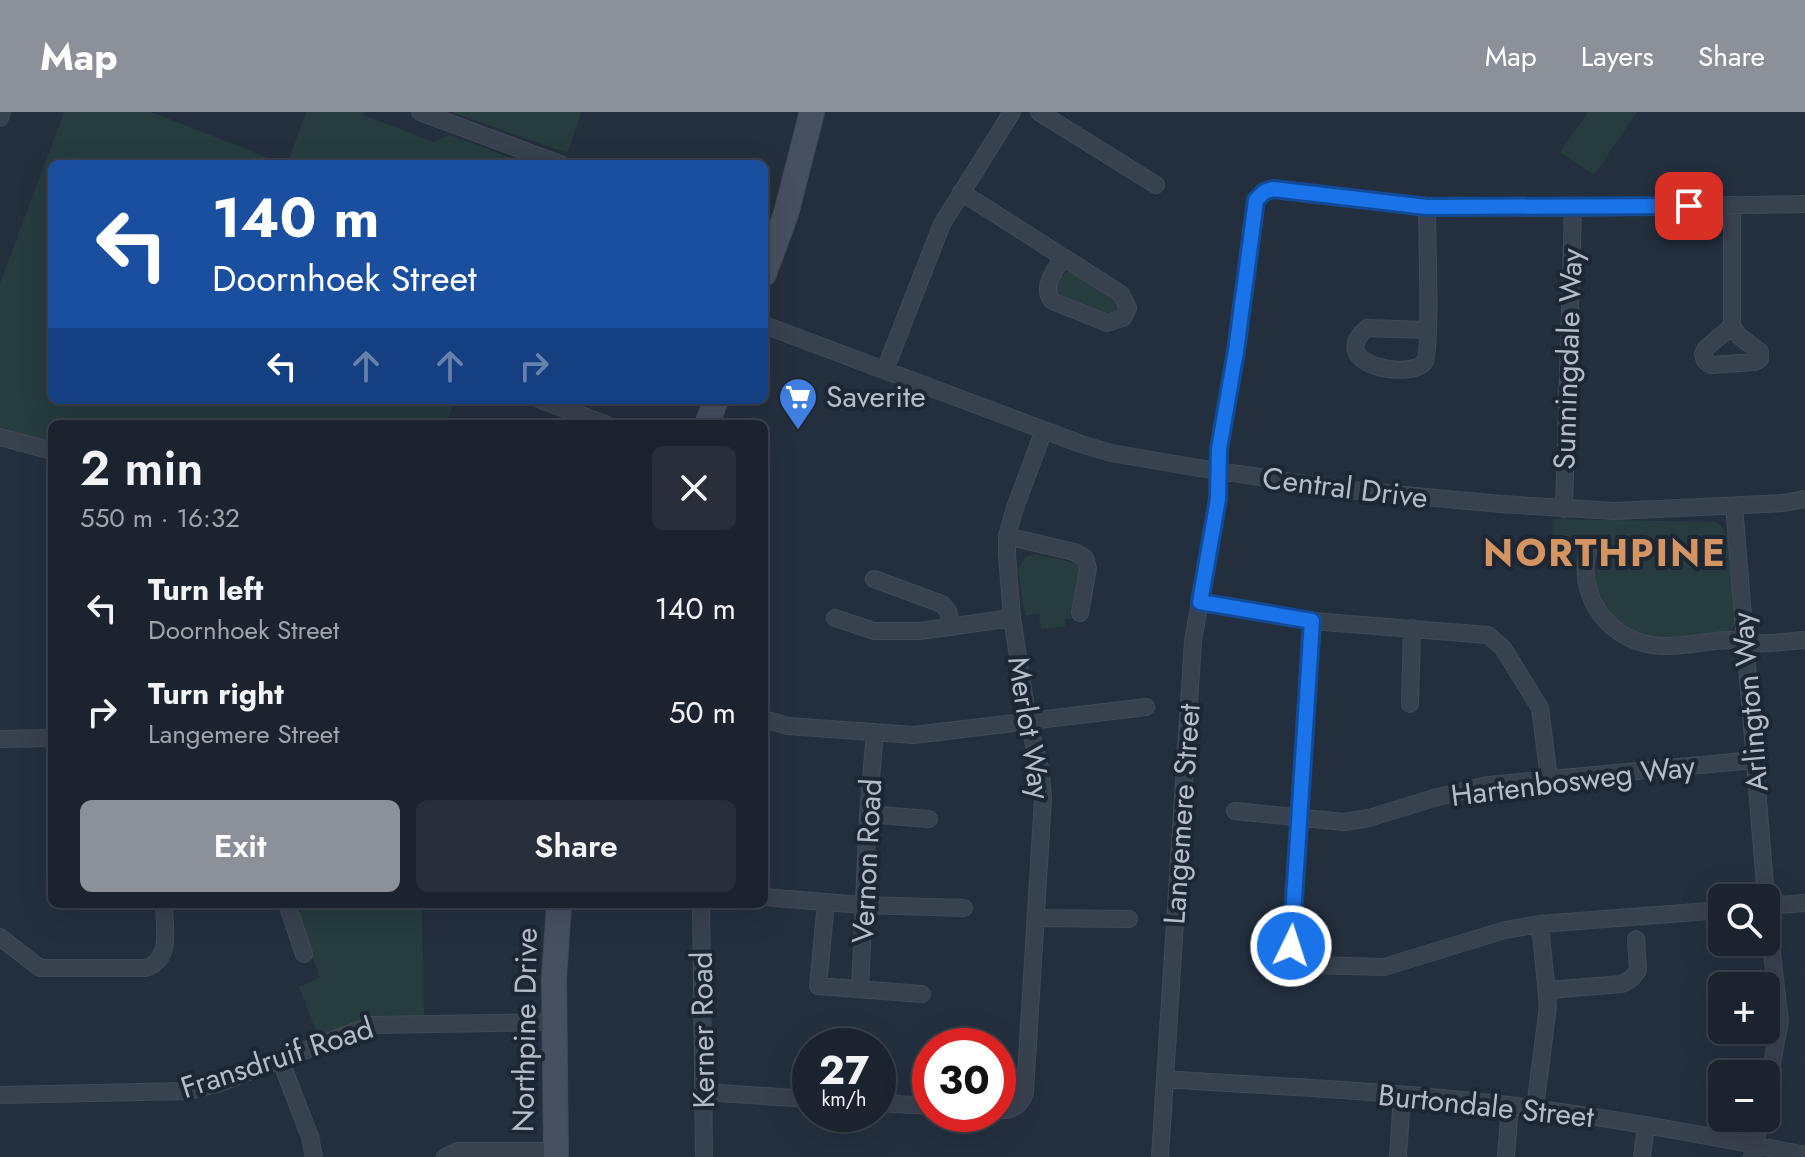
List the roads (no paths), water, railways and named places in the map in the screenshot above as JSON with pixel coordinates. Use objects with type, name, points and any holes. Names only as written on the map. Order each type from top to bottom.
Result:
[{"type":"street","points":[[0,118],[2,112]]},
{"type":"street","points":[[420,112],[549,160]]},
{"type":"street","points":[[769,244],[798,171],[812,112]]},
{"type":"street","points":[[885,370],[934,241],[1012,112]]},
{"type":"street","points":[[1039,112],[1156,185]]},
{"type":"street","name":"Langemere Street","points":[[1160,1157],[1193,641],[1218,499],[1219,449],[1236,351],[1254,207],[1259,195],[1273,189],[1427,207]]},
{"type":"street","points":[[961,192],[1063,257],[1125,298],[1128,308],[1123,318],[1107,323],[1052,301],[1047,294],[1047,286],[1063,257]]},
{"type":"street","points":[[1427,330],[1427,207],[1805,204]]},
{"type":"street","points":[[1732,205],[1732,326]]},
{"type":"street","name":"Sunningdale Way","points":[[1564,509],[1573,208]]},
{"type":"street","name":"Central Drive","points":[[768,326],[1111,453],[1218,472],[1339,489],[1564,509],[1615,511],[1783,503],[1805,499]]},
{"type":"street","points":[[552,404],[594,420]]},
{"type":"street","name":"Merlot Way","points":[[1016,1106],[1024,1096],[1043,799],[1041,772],[1028,721],[1012,618],[1007,536],[1044,430]]},
{"type":"street","points":[[0,437],[48,450]]},
{"type":"street","name":"Arlington Way","points":[[1734,506],[1764,884]]},
{"type":"street","points":[[1007,536],[1074,552],[1085,558],[1088,568],[1080,613]]},
{"type":"street","points":[[1589,548],[1584,568],[1590,598],[1601,616],[1617,630],[1638,641],[1661,646],[1731,640],[1805,640]]},
{"type":"street","points":[[874,579],[937,601],[948,611],[952,627]]},
{"type":"street","points":[[1200,602],[1312,621],[1482,633],[1499,643],[1542,714],[1549,778]]},
{"type":"street","points":[[835,618],[874,631],[920,631],[1012,618]]},
{"type":"street","points":[[1312,621],[1291,946],[1296,957],[1308,965],[1384,967],[1505,930],[1540,924],[1708,911]]},
{"type":"street","points":[[1410,704],[1412,628]]},
{"type":"street","points":[[768,720],[788,726],[930,734],[1146,707]]},
{"type":"street","name":"Vernon Road","points":[[860,989],[875,732]]},
{"type":"street","points":[[0,739],[48,738]]},
{"type":"street","name":"Hartenbosweg Way","points":[[1235,811],[1354,821],[1460,791],[1549,778],[1754,760]]},
{"type":"street","points":[[868,814],[929,819]]},
{"type":"street","points":[[768,897],[863,905],[964,908]]},
{"type":"street","points":[[826,902],[818,986],[922,994]]},
{"type":"street","points":[[1780,904],[1805,903]]},
{"type":"street","points":[[0,937],[40,968],[150,967],[159,961],[164,951],[164,908]]},
{"type":"street","points":[[288,908],[304,954]]},
{"type":"street","name":"Northpine Drive","points":[[556,1154],[554,979],[559,908]]},
{"type":"street","name":"Kerner Road","points":[[701,908],[704,1157]]},
{"type":"street","points":[[1036,918],[1129,919]]},
{"type":"street","points":[[1535,1108],[1548,1023],[1548,990],[1540,924]]},
{"type":"street","points":[[1548,990],[1628,981],[1638,970],[1636,939]]},
{"type":"street","name":"Arlington Way","points":[[1772,956],[1780,1021],[1773,1060]]},
{"type":"street","name":"Fransdruif Road","points":[[0,1095],[187,1091],[217,1084],[372,1025],[555,1022]]},
{"type":"street","points":[[280,1059],[310,1137],[314,1157]]},
{"type":"street","name":"Burtondale Street","points":[[1165,1079],[1510,1105],[1646,1125],[1754,1151],[1805,1155]]},
{"type":"street","points":[[703,1092],[792,1098]]},
{"type":"street","points":[[1398,1157],[1402,1095]]},
{"type":"street","points":[[1506,1157],[1510,1105]]},
{"type":"street","points":[[1642,1157],[1646,1125]]},
{"type":"street","points":[[445,1157],[458,1151],[556,1154]]},
{"type":"place","name":"Saverite","points":[[798,431]]},
{"type":"district","name":"NORTHPINE","points":[[1605,553]]}]
